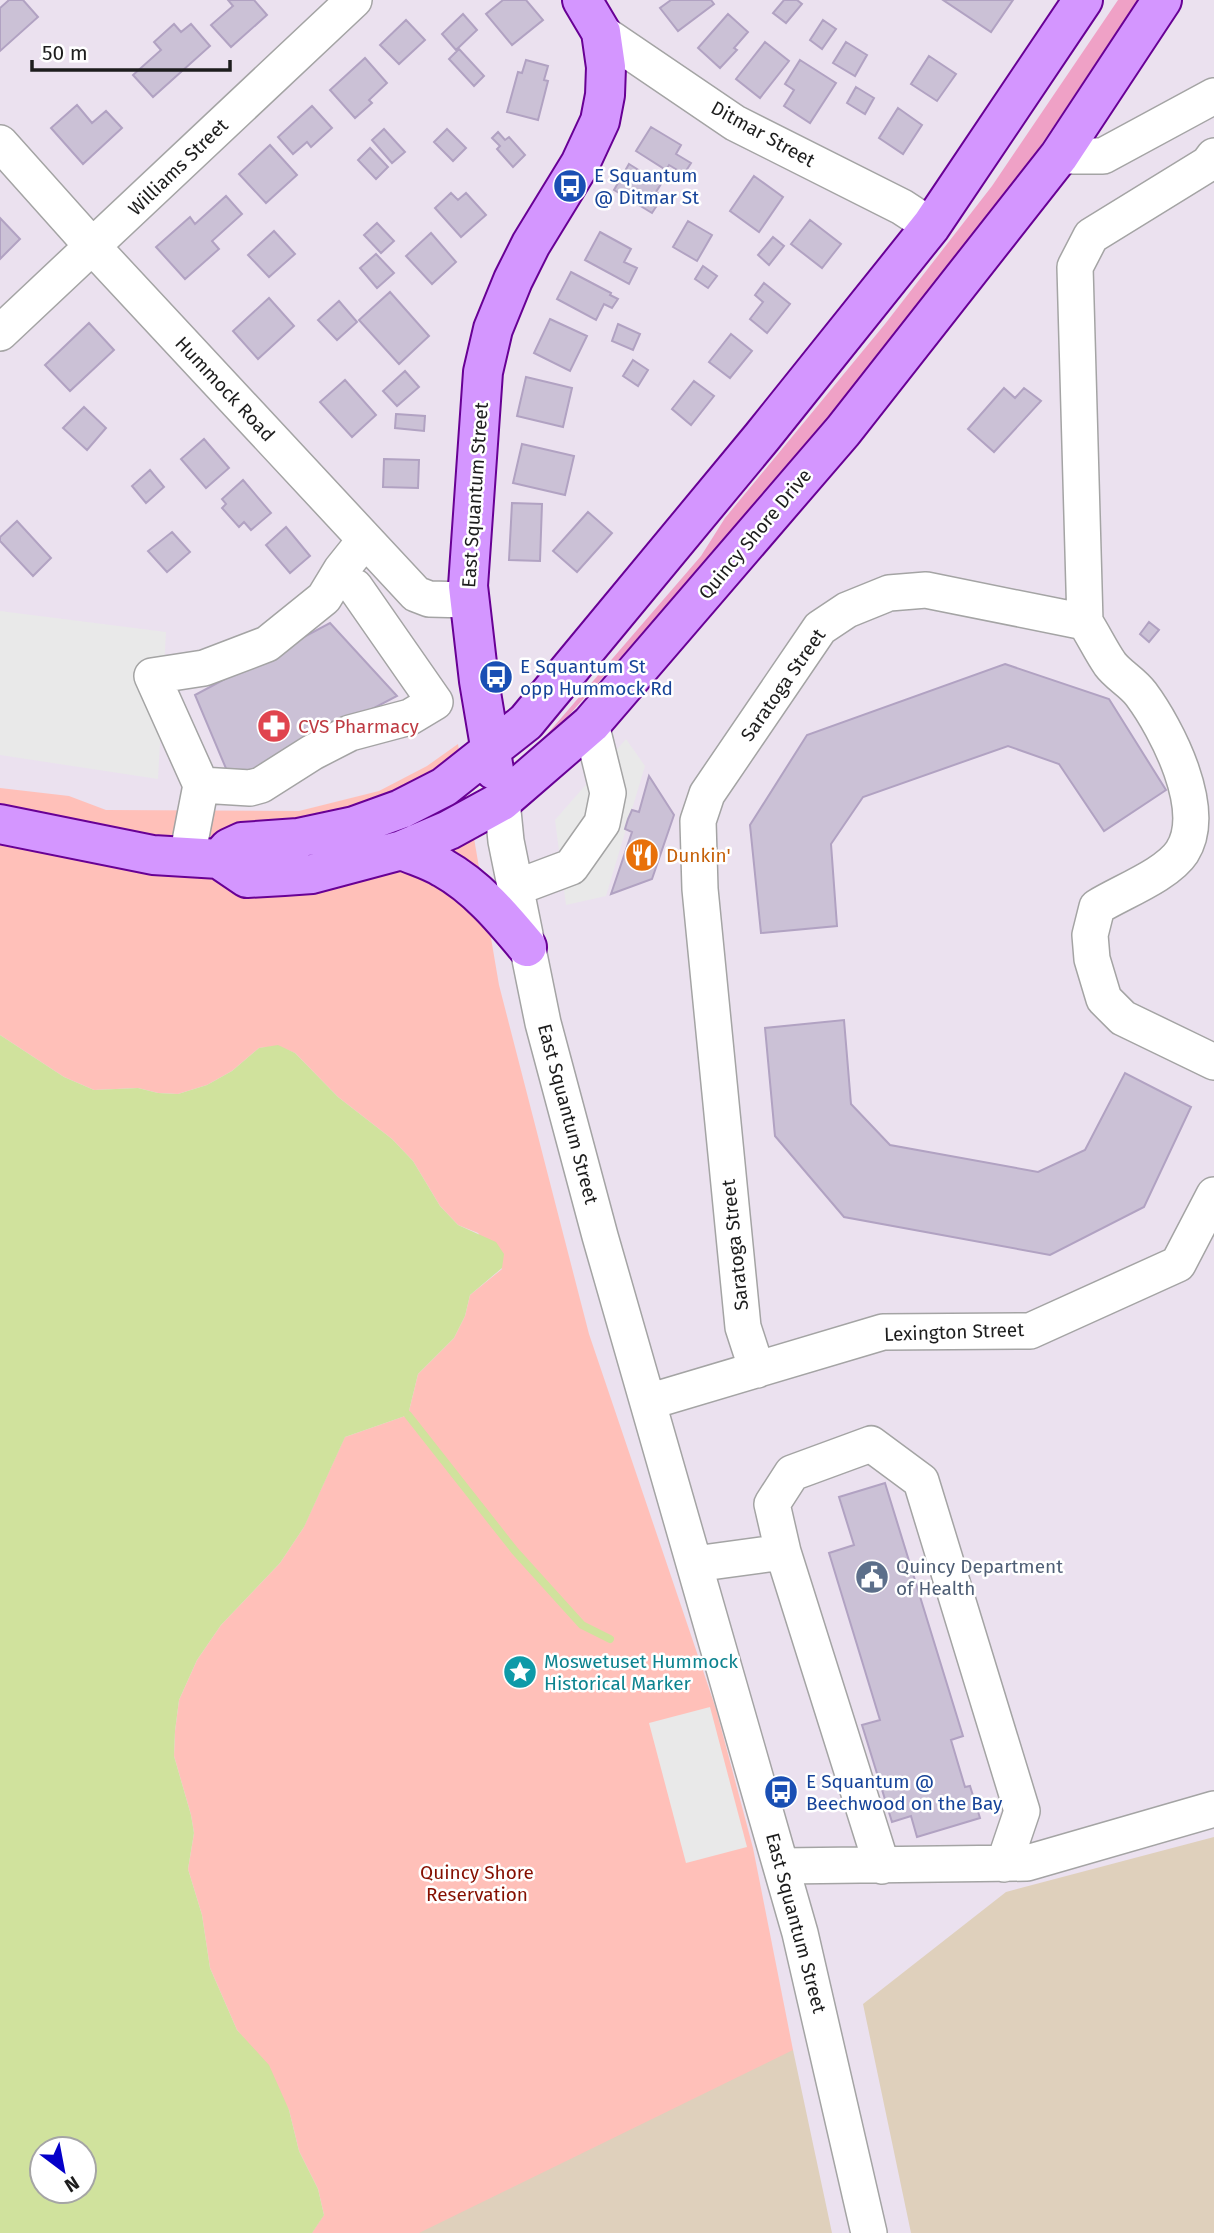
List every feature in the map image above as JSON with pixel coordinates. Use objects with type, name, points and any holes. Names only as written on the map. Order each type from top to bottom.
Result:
[{"type":"main road","name":"East Squantum Street","points":[[502,801],[490,752],[469,600],[483,372],[493,328],[513,280],[531,244],[580,164],[600,121],[606,67],[601,32],[582,0]]},
{"type":"main road","points":[[203,858],[242,842],[298,838],[354,826],[401,809],[444,787],[526,722],[762,437],[931,226],[1083,0]]},
{"type":"main road","name":"Quincy Shore Drive","points":[[0,824],[153,855],[203,858],[247,878],[312,874],[402,850],[449,830],[502,801],[591,724],[843,431],[1059,156],[1161,0]]},
{"type":"main road","points":[[402,850],[441,867],[461,880],[496,910],[527,947]]},
{"type":"street","name":"Williams Street","points":[[0,333],[354,0]]},
{"type":"street","name":"Ditmar Street","points":[[601,32],[734,123],[902,207],[931,226]]},
{"type":"street","points":[[1059,156],[1103,156],[1214,96]]},
{"type":"street","name":"Hummock Road","points":[[0,143],[93,247],[416,594],[429,599],[469,600]]},
{"type":"street","points":[[1214,156],[1208,164],[1091,236],[1075,267],[1085,622],[1111,666],[1140,692],[1165,733],[1188,792],[1192,826],[1182,853],[1155,876],[1097,907],[1090,934],[1092,958],[1104,999],[1124,1018],[1214,1062]]},
{"type":"street","points":[[339,592],[365,540]]},
{"type":"street","points":[[203,858],[201,785],[152,676],[204,667],[267,644],[339,592],[395,573]]},
{"type":"street","name":"Saratoga Street","points":[[757,1370],[743,1327],[700,889],[698,821],[707,794],[820,628],[847,610],[889,593],[926,590],[1085,622]]},
{"type":"street","points":[[201,785],[250,788],[261,785],[313,752],[350,733],[410,717],[435,702],[339,592]]},
{"type":"street","points":[[515,888],[571,867],[602,823],[608,793],[591,724]]},
{"type":"street","name":"East Squantum Street","points":[[502,801],[506,841],[546,1036],[600,1236],[782,1866],[815,1993],[869,2233]]},
{"type":"street","name":"Lexington Street","points":[[648,1402],[883,1332],[1030,1331],[1178,1264],[1214,1195]]},
{"type":"street","points":[[882,1866],[783,1552],[772,1504],[792,1473],[871,1444],[921,1480],[1022,1811],[1004,1864]]},
{"type":"street","points":[[695,1564],[783,1552]]},
{"type":"street","points":[[782,1866],[1027,1863],[1214,1809]]},
{"type":"shaded area","points":[[1118,0],[1138,0],[1007,196],[785,473],[545,742],[543,739],[701,556],[725,518],[885,324],[992,186]]},
{"type":"shaded area","points":[[0,611],[166,632],[158,779],[0,755]]},
{"type":"shaded area","points":[[626,739],[645,766],[606,896],[566,905],[555,820]]},
{"type":"shaded area","points":[[0,1035],[64,1077],[94,1090],[138,1088],[178,1094],[207,1085],[232,1071],[259,1048],[278,1045],[295,1053],[338,1097],[392,1139],[413,1161],[440,1206],[458,1225],[496,1242],[504,1254],[502,1268],[470,1295],[465,1316],[454,1338],[418,1374],[408,1415],[345,1437],[304,1527],[280,1563],[221,1625],[197,1660],[179,1700],[174,1756],[191,1815],[194,1833],[188,1869],[202,1915],[210,1968],[237,2030],[269,2065],[289,2110],[299,2151],[318,2189],[324,2215],[312,2233],[0,2233]]},
{"type":"shaded area","points":[[710,1707],[747,1847],[686,1863],[649,1723]]},
{"type":"green space","name":"Quincy Shore Reservation","points":[[458,744],[499,985],[589,1334],[716,1709],[753,1848],[793,2050],[419,2233],[312,2233],[324,2215],[318,2189],[299,2151],[289,2110],[252,2048],[237,2030],[210,1968],[202,1915],[188,1869],[194,1833],[191,1815],[174,1756],[179,1700],[197,1660],[221,1625],[280,1563],[304,1527],[345,1437],[408,1415],[418,1374],[454,1338],[465,1316],[470,1295],[502,1269],[478,1233],[458,1225],[440,1206],[413,1161],[392,1139],[338,1097],[295,1053],[278,1046],[259,1048],[232,1071],[207,1085],[178,1094],[138,1088],[94,1090],[64,1077],[0,1035],[0,788],[69,796],[106,810],[299,811],[379,791],[427,766]]},
{"type":"green space","points":[[345,1437],[793,2050],[832,2233],[312,2233],[324,2215],[304,1527]]},
{"type":"green space","points":[[1214,1837],[1214,2233],[911,2233],[863,2004],[1006,1892]]},
{"type":"building","points":[[9,0],[23,0],[38,17],[0,51],[0,8]]},
{"type":"building","points":[[228,0],[254,0],[267,15],[231,47],[211,25],[233,6]]},
{"type":"building","points":[[503,0],[526,0],[543,20],[512,45],[486,14]]},
{"type":"building","points":[[671,0],[711,0],[714,4],[678,31],[660,8]]},
{"type":"building","points":[[784,0],[797,0],[802,4],[786,23],[773,13]]},
{"type":"building","points":[[943,0],[1013,0],[991,32]]},
{"type":"building","points":[[463,14],[477,30],[456,50],[442,34]]},
{"type":"building","points":[[728,14],[748,32],[734,48],[737,50],[720,68],[698,48]]},
{"type":"building","points":[[406,20],[425,40],[399,64],[380,45]]},
{"type":"building","points":[[823,20],[836,29],[822,49],[810,40]]},
{"type":"building","points":[[174,24],[181,32],[191,24],[210,46],[153,97],[133,75],[161,50],[154,42]]},
{"type":"building","points":[[765,42],[789,61],[760,98],[736,79]]},
{"type":"building","points":[[846,42],[867,55],[855,76],[833,63]]},
{"type":"building","points":[[459,49],[484,76],[474,86],[449,59]]},
{"type":"building","points":[[929,56],[956,74],[937,101],[911,84]]},
{"type":"building","points":[[365,58],[387,83],[369,100],[372,103],[355,118],[330,90]]},
{"type":"building","points":[[526,60],[548,66],[544,80],[548,81],[538,120],[507,112],[518,72],[522,73]]},
{"type":"building","points":[[800,60],[836,83],[810,123],[784,106],[794,90],[785,84]]},
{"type":"building","points":[[856,87],[874,98],[865,114],[847,103]]},
{"type":"building","points":[[77,105],[92,123],[106,111],[122,128],[83,164],[51,128]]},
{"type":"building","points":[[312,106],[332,128],[311,147],[307,142],[293,154],[278,137]]},
{"type":"building","points":[[898,108],[922,125],[903,154],[879,138]]},
{"type":"building","points":[[651,127],[681,145],[676,154],[691,163],[684,174],[669,165],[666,170],[636,151]]},
{"type":"building","points":[[384,129],[405,152],[392,163],[372,140]]},
{"type":"building","points":[[447,129],[466,148],[453,161],[434,142]]},
{"type":"building","points":[[498,132],[505,140],[509,137],[525,155],[513,167],[497,149],[500,146],[492,138]]},
{"type":"building","points":[[270,145],[297,175],[266,203],[239,174]]},
{"type":"building","points":[[370,148],[388,167],[376,179],[358,160]]},
{"type":"building","points":[[629,164],[661,184],[656,192],[663,196],[652,213],[614,190]]},
{"type":"building","points":[[754,176],[783,197],[759,232],[730,211]]},
{"type":"building","points":[[451,193],[458,200],[466,193],[486,215],[461,237],[435,208]]},
{"type":"building","points":[[226,196],[242,214],[212,241],[219,249],[185,279],[156,247],[190,217],[195,224]]},
{"type":"building","points":[[0,218],[20,239],[0,259]]},
{"type":"building","points":[[810,220],[841,244],[822,268],[791,244]]},
{"type":"building","points":[[688,221],[712,235],[697,261],[673,247]]},
{"type":"building","points":[[377,223],[394,241],[381,253],[364,235]]},
{"type":"building","points":[[274,231],[295,254],[269,277],[248,255]]},
{"type":"building","points":[[600,232],[631,249],[624,262],[637,268],[629,284],[585,260]]},
{"type":"building","points":[[431,233],[456,262],[432,284],[406,256]]},
{"type":"building","points":[[773,237],[784,246],[769,265],[758,255]]},
{"type":"building","points":[[376,254],[394,273],[377,288],[360,268]]},
{"type":"building","points":[[703,266],[717,276],[708,288],[695,279]]},
{"type":"building","points":[[571,272],[618,299],[612,308],[604,304],[596,320],[557,299]]},
{"type":"building","points":[[764,283],[790,304],[767,333],[750,319],[763,302],[755,295]]},
{"type":"building","points":[[390,292],[429,336],[399,364],[359,320]]},
{"type":"building","points":[[269,298],[294,326],[258,359],[233,331]]},
{"type":"building","points":[[339,301],[357,322],[337,340],[318,320]]},
{"type":"building","points":[[550,319],[587,336],[570,371],[534,353]]},
{"type":"building","points":[[89,323],[114,350],[70,391],[45,365]]},
{"type":"building","points":[[618,324],[640,334],[633,350],[612,341]]},
{"type":"building","points":[[731,334],[752,351],[730,378],[709,362]]},
{"type":"building","points":[[633,360],[648,370],[638,386],[623,376]]},
{"type":"building","points":[[405,371],[419,387],[397,406],[383,391]]},
{"type":"building","points":[[526,377],[572,388],[563,427],[517,416]]},
{"type":"building","points":[[345,380],[376,415],[352,437],[320,402]]},
{"type":"building","points":[[694,381],[714,396],[691,425],[672,409]]},
{"type":"building","points":[[1004,388],[1015,398],[1024,388],[1041,401],[994,452],[968,429]]},
{"type":"building","points":[[84,407],[106,428],[87,450],[63,428]]},
{"type":"building","points":[[396,414],[425,416],[424,431],[395,428]]},
{"type":"building","points":[[204,439],[229,468],[206,488],[181,459]]},
{"type":"building","points":[[522,444],[574,456],[565,495],[513,483]]},
{"type":"building","points":[[384,459],[419,460],[418,488],[383,487]]},
{"type":"building","points":[[150,470],[164,487],[146,503],[132,486]]},
{"type":"building","points":[[243,480],[271,513],[251,530],[244,522],[239,527],[222,508],[226,504],[222,499]]},
{"type":"building","points":[[512,503],[542,504],[540,561],[509,560]]},
{"type":"building","points":[[588,512],[612,533],[577,572],[553,551]]},
{"type":"building","points":[[17,521],[51,558],[33,576],[0,541],[0,537]]},
{"type":"building","points":[[286,527],[310,556],[290,573],[266,545]]},
{"type":"building","points":[[172,532],[190,552],[167,572],[148,551]]},
{"type":"building","points":[[1149,622],[1159,630],[1149,642],[1140,634]]},
{"type":"building","name":"CVS Pharmacy","points":[[330,623],[397,696],[280,757],[233,785],[195,695]]},
{"type":"building","points":[[1005,664],[1109,699],[1166,790],[1104,831],[1059,764],[1008,746],[863,797],[831,844],[837,926],[761,933],[750,825],[807,735]]},
{"type":"building","name":"Dunkin'","points":[[649,776],[674,815],[652,879],[611,894],[632,832],[625,829],[628,819],[632,810],[639,812]]},
{"type":"building","points":[[844,1020],[851,1104],[890,1145],[1038,1172],[1085,1150],[1125,1073],[1191,1107],[1144,1207],[1050,1255],[844,1217],[775,1136],[765,1028]]},
{"type":"building","points":[[885,1483],[963,1736],[951,1740],[965,1787],[970,1786],[980,1818],[917,1837],[911,1816],[892,1822],[862,1725],[880,1720],[829,1553],[854,1545],[839,1497]]},
{"type":"waterway","points":[[408,1415],[515,1551],[582,1625],[610,1639]]},
{"type":"place","name":"E Squantum @ Ditmar St","points":[[570,186]]},
{"type":"place","name":"E Squantum St opp Hummock Rd","points":[[496,677]]},
{"type":"place","name":"CVS Pharmacy","points":[[274,726]]},
{"type":"place","name":"Dunkin'","points":[[642,855]]},
{"type":"place","name":"Quincy Department of Health","points":[[872,1577]]},
{"type":"place","name":"Moswetuset Hummock Historical Marker","points":[[520,1672]]},
{"type":"place","name":"E Squantum @ Beechwood on the Bay","points":[[781,1792]]}]
